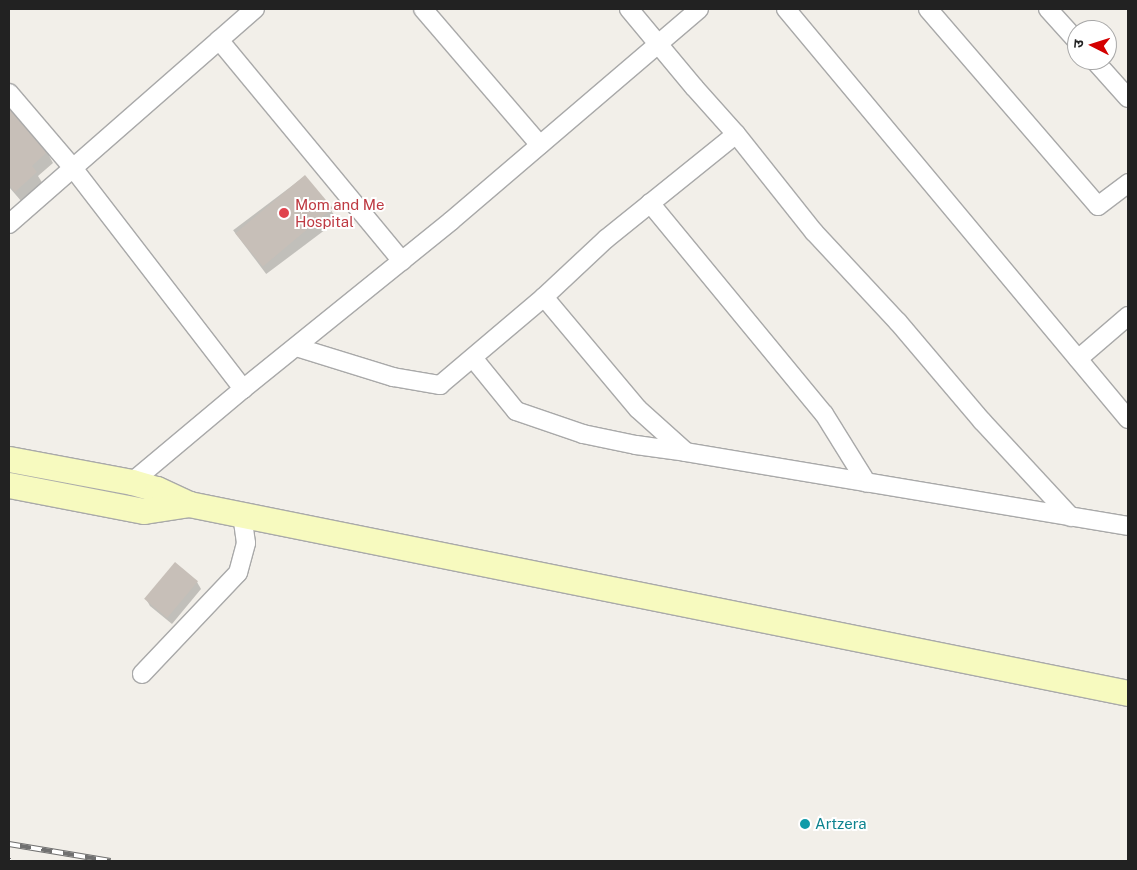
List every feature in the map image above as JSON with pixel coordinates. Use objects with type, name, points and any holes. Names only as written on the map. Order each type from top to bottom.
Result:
[{"type":"street","points":[[9,224],[255,9]]},
{"type":"street","points":[[422,9],[540,145]]},
{"type":"street","points":[[629,9],[736,134],[814,232],[898,322],[982,421],[1071,517]]},
{"type":"street","points":[[132,482],[243,389],[402,261],[699,9]]},
{"type":"street","points":[[786,9],[1128,418]]},
{"type":"street","points":[[928,9],[1098,206],[1128,183]]},
{"type":"street","points":[[1048,9],[1067,30]]},
{"type":"street","points":[[219,40],[402,261]]},
{"type":"street","points":[[1103,70],[1128,98]]},
{"type":"street","points":[[9,93],[73,168],[243,389]]},
{"type":"street","points":[[296,347],[393,377],[440,385],[544,297],[606,239],[736,134]]},
{"type":"street","points":[[650,203],[824,414],[867,483]]},
{"type":"street","points":[[544,297],[638,409],[686,452]]},
{"type":"street","points":[[1078,359],[1128,316]]},
{"type":"street","points":[[473,358],[516,411],[583,434],[636,445],[1128,526]]},
{"type":"street","points":[[9,460],[132,482],[158,489],[188,504],[1128,693]]},
{"type":"street","points":[[9,485],[144,511],[188,504]]},
{"type":"street","points":[[142,674],[238,573],[246,543],[242,515]]},
{"type":"building","points":[[9,107],[48,151],[32,166],[37,172],[15,192],[9,185]]},
{"type":"building","points":[[305,175],[333,208],[263,266],[235,233]]},
{"type":"building","points":[[175,562],[198,581],[167,618],[144,599]]},
{"type":"railway","points":[[9,844],[111,861]]},
{"type":"place","name":"Mom and Me Hospital","points":[[284,213]]},
{"type":"place","name":"Artzera","points":[[805,824]]}]
